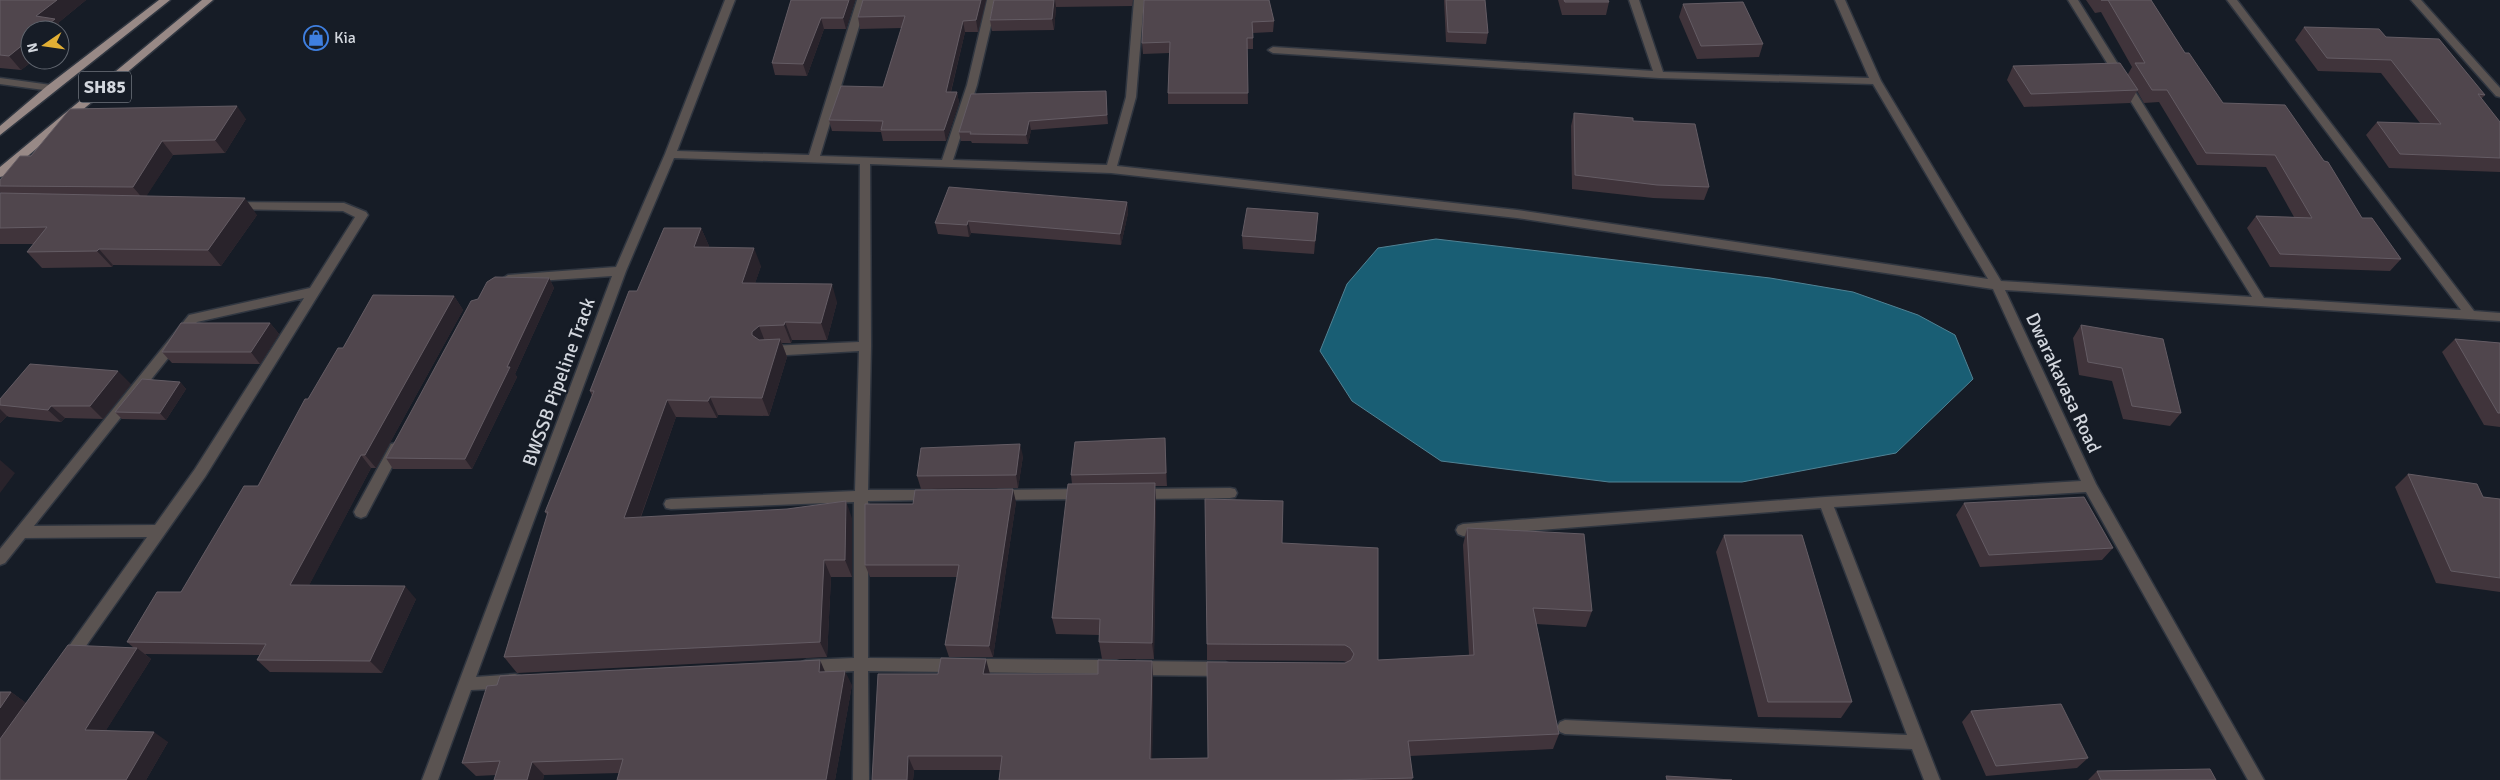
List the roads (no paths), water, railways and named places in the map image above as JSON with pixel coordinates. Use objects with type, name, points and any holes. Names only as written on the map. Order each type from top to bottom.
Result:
[{"type":"main road","name":"SH85","points":[[0,132],[50,88],[164,0]]},
{"type":"main road","name":"SH85","points":[[0,173],[208,0]]},
{"type":"street","name":"BWSSB Pipeline Track","points":[[430,780],[468,684],[620,271],[670,154],[730,0]]},
{"type":"street","points":[[814,158],[862,0]]},
{"type":"street","points":[[947,162],[972,85],[992,0]]},
{"type":"street","points":[[1111,169],[1131,97],[1139,0]]},
{"type":"street","points":[[1634,0],[1659,76]]},
{"type":"street","name":"Dwarakavasa Road","points":[[1840,0],[1876,81],[1997,285],[2090,486],[2256,780]]},
{"type":"street","points":[[2073,0],[2261,302]]},
{"type":"street","points":[[2232,0],[2470,314]]},
{"type":"street","points":[[2416,0],[2500,94]]},
{"type":"street","points":[[1274,50],[1659,76],[1876,81]]},
{"type":"street","points":[[0,81],[50,88]]},
{"type":"street","points":[[670,154],[1111,169],[1517,214],[1997,285],[2500,317]]},
{"type":"street","points":[[861,780],[861,496],[865,162]]},
{"type":"street","points":[[62,668],[200,473],[362,215],[344,207],[226,206]]},
{"type":"street","points":[[494,284],[500,280],[620,271]]},
{"type":"street","points":[[0,559],[193,318],[315,291]]},
{"type":"street","points":[[766,351],[864,346]]},
{"type":"street","points":[[361,512],[403,435]]},
{"type":"street","points":[[1463,530],[1825,502],[2090,486]]},
{"type":"street","points":[[1130,494],[1230,493]]},
{"type":"street","points":[[980,495],[1100,494]]},
{"type":"street","points":[[671,504],[861,496],[941,495]]},
{"type":"street","points":[[1825,502],[1932,780]]},
{"type":"street","points":[[21,532],[159,531]]},
{"type":"street","points":[[792,667],[861,664],[1244,669]]},
{"type":"street","points":[[468,684],[527,681]]},
{"type":"street","points":[[1565,727],[1917,742]]},
{"type":"water","points":[[1436,239],[1770,278],[1853,292],[1918,315],[1955,335],[1973,379],[1896,453],[1742,482],[1609,482],[1441,461],[1352,401],[1320,351],[1347,284],[1378,248]]},
{"type":"place","name":"Kia","points":[[316,38]]}]
